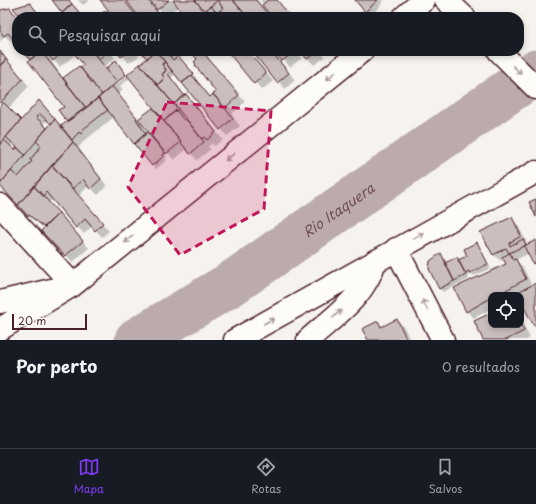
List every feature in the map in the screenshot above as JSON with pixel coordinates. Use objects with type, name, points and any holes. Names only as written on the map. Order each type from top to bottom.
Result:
[{"type":"street","points":[[410,12],[424,0]]},
{"type":"street","points":[[0,329],[73,285],[356,56]]},
{"type":"street","points":[[503,56],[536,88]]},
{"type":"street","points":[[235,340],[536,172]]},
{"type":"street","points":[[0,205],[73,285]]},
{"type":"street","points":[[396,249],[443,340]]},
{"type":"street","points":[[308,340],[355,298],[371,274],[375,261]]},
{"type":"street","points":[[0,302],[73,285]]},
{"type":"highlighted area","points":[[167,102],[271,111],[264,209],[180,255],[128,187]]},
{"type":"building","points":[[52,0],[69,0],[72,4],[61,12]]},
{"type":"building","points":[[100,0],[124,0],[133,12],[110,12]]},
{"type":"building","points":[[126,0],[148,0],[157,12],[135,12]]},
{"type":"building","points":[[150,0],[169,0],[157,10]]},
{"type":"building","points":[[173,0],[195,0],[204,11],[203,12],[181,12]]},
{"type":"building","points":[[195,0],[218,0],[204,11]]},
{"type":"building","points":[[218,0],[233,0],[243,12],[219,11],[223,9]]},
{"type":"building","points":[[233,0],[256,0],[266,12],[243,12]]},
{"type":"building","points":[[268,0],[277,0],[287,12],[268,12],[262,5]]},
{"type":"building","points":[[355,0],[378,0],[365,12]]},
{"type":"building","points":[[30,3],[37,12],[17,12],[13,8]]},
{"type":"building","points":[[72,4],[79,12],[63,12]]},
{"type":"building","points":[[211,6],[216,12],[204,12]]},
{"type":"building","points":[[10,8],[13,12],[12,38],[8,33],[4,36],[0,31],[0,10]]},
{"type":"building","points":[[0,51],[6,59],[0,66]]},
{"type":"building","points":[[27,56],[35,56],[30,60]]},
{"type":"building","points":[[34,56],[45,56],[86,108],[67,122],[58,110],[64,107],[28,61]]},
{"type":"building","points":[[49,56],[58,56],[53,61]]},
{"type":"building","points":[[76,56],[96,56],[117,82],[102,95],[80,67],[84,65]]},
{"type":"building","points":[[150,56],[160,56],[165,62],[162,64],[166,70],[162,75],[165,78],[157,85],[140,64]]},
{"type":"building","points":[[160,56],[170,56],[173,60],[178,56],[194,74],[182,83]]},
{"type":"building","points":[[194,56],[206,56],[239,95],[225,108],[213,94],[216,92],[195,65],[196,64],[194,62],[197,59]]},
{"type":"building","points":[[231,56],[252,56],[266,73],[254,84]]},
{"type":"building","points":[[256,56],[275,56],[289,73],[277,83]]},
{"type":"building","points":[[278,56],[288,56],[282,61]]},
{"type":"building","points":[[304,56],[311,56],[307,59]]},
{"type":"building","points":[[6,59],[23,79],[0,103],[0,66]]},
{"type":"building","points":[[116,60],[126,75],[117,82],[106,69]]},
{"type":"building","points":[[165,62],[172,71],[168,74],[184,95],[174,104],[157,85],[165,78],[162,75],[166,70],[162,64]]},
{"type":"building","points":[[140,64],[178,109],[164,121],[127,75]]},
{"type":"building","points":[[79,66],[102,95],[86,108],[63,78]]},
{"type":"building","points":[[192,75],[210,97],[213,94],[233,118],[220,130],[182,83]]},
{"type":"building","points":[[112,86],[137,118],[136,119],[146,134],[134,144],[98,98]]},
{"type":"building","points":[[186,94],[216,132],[207,140],[204,137],[202,139],[174,104]]},
{"type":"building","points":[[98,98],[108,110],[82,130],[83,132],[81,134],[79,132],[72,140],[61,126]]},
{"type":"building","points":[[39,100],[55,119],[51,124],[40,114],[36,117],[47,128],[25,155],[6,137]]},
{"type":"building","points":[[3,102],[21,120],[0,144],[0,106]]},
{"type":"building","points":[[153,108],[181,142],[166,154],[138,119]]},
{"type":"building","points":[[176,110],[184,120],[186,119],[204,142],[190,154],[164,121]]},
{"type":"building","points":[[55,119],[73,142],[18,205],[0,186],[0,184],[11,171],[18,177],[32,161],[30,160],[41,146],[36,141]]},
{"type":"building","points":[[147,132],[165,153],[163,155],[164,156],[152,166],[134,144]]},
{"type":"building","points":[[4,140],[15,150],[17,147],[25,155],[0,184],[0,144]]},
{"type":"building","points":[[73,142],[101,179],[90,189],[83,179],[72,189],[52,165]]},
{"type":"building","points":[[52,165],[103,223],[95,231],[85,219],[76,228],[46,192],[43,196],[34,186]]},
{"type":"building","points":[[34,186],[59,213],[44,227],[29,215],[28,216],[18,205]]},
{"type":"building","points":[[536,199],[536,217],[529,202]]},
{"type":"building","points":[[59,213],[83,241],[65,256],[41,231]]},
{"type":"building","points":[[512,217],[521,236],[509,243],[510,246],[523,239],[526,245],[509,253],[506,248],[493,255],[480,232]]},
{"type":"building","points":[[536,240],[536,262],[533,264],[524,246]]},
{"type":"building","points":[[477,242],[488,264],[470,273],[469,271],[465,273],[458,260],[467,256],[464,249]]},
{"type":"building","points":[[441,253],[454,281],[439,289],[429,269],[430,261]]},
{"type":"building","points":[[510,253],[513,260],[516,259],[526,279],[502,292],[488,292],[488,300],[466,312],[454,288],[506,264],[502,257]]},
{"type":"building","points":[[457,257],[466,275],[454,281],[445,263]]},
{"type":"building","points":[[536,283],[536,325],[534,326],[524,308],[524,292],[518,292]]},
{"type":"building","points":[[488,314],[488,328],[522,328],[524,331],[506,340],[483,340],[474,321]]},
{"type":"building","points":[[397,319],[407,340],[368,340],[362,329],[378,321],[381,327]]},
{"type":"waterway","name":"Rio Itaquera","points":[[137,340],[231,284],[536,72]]}]
